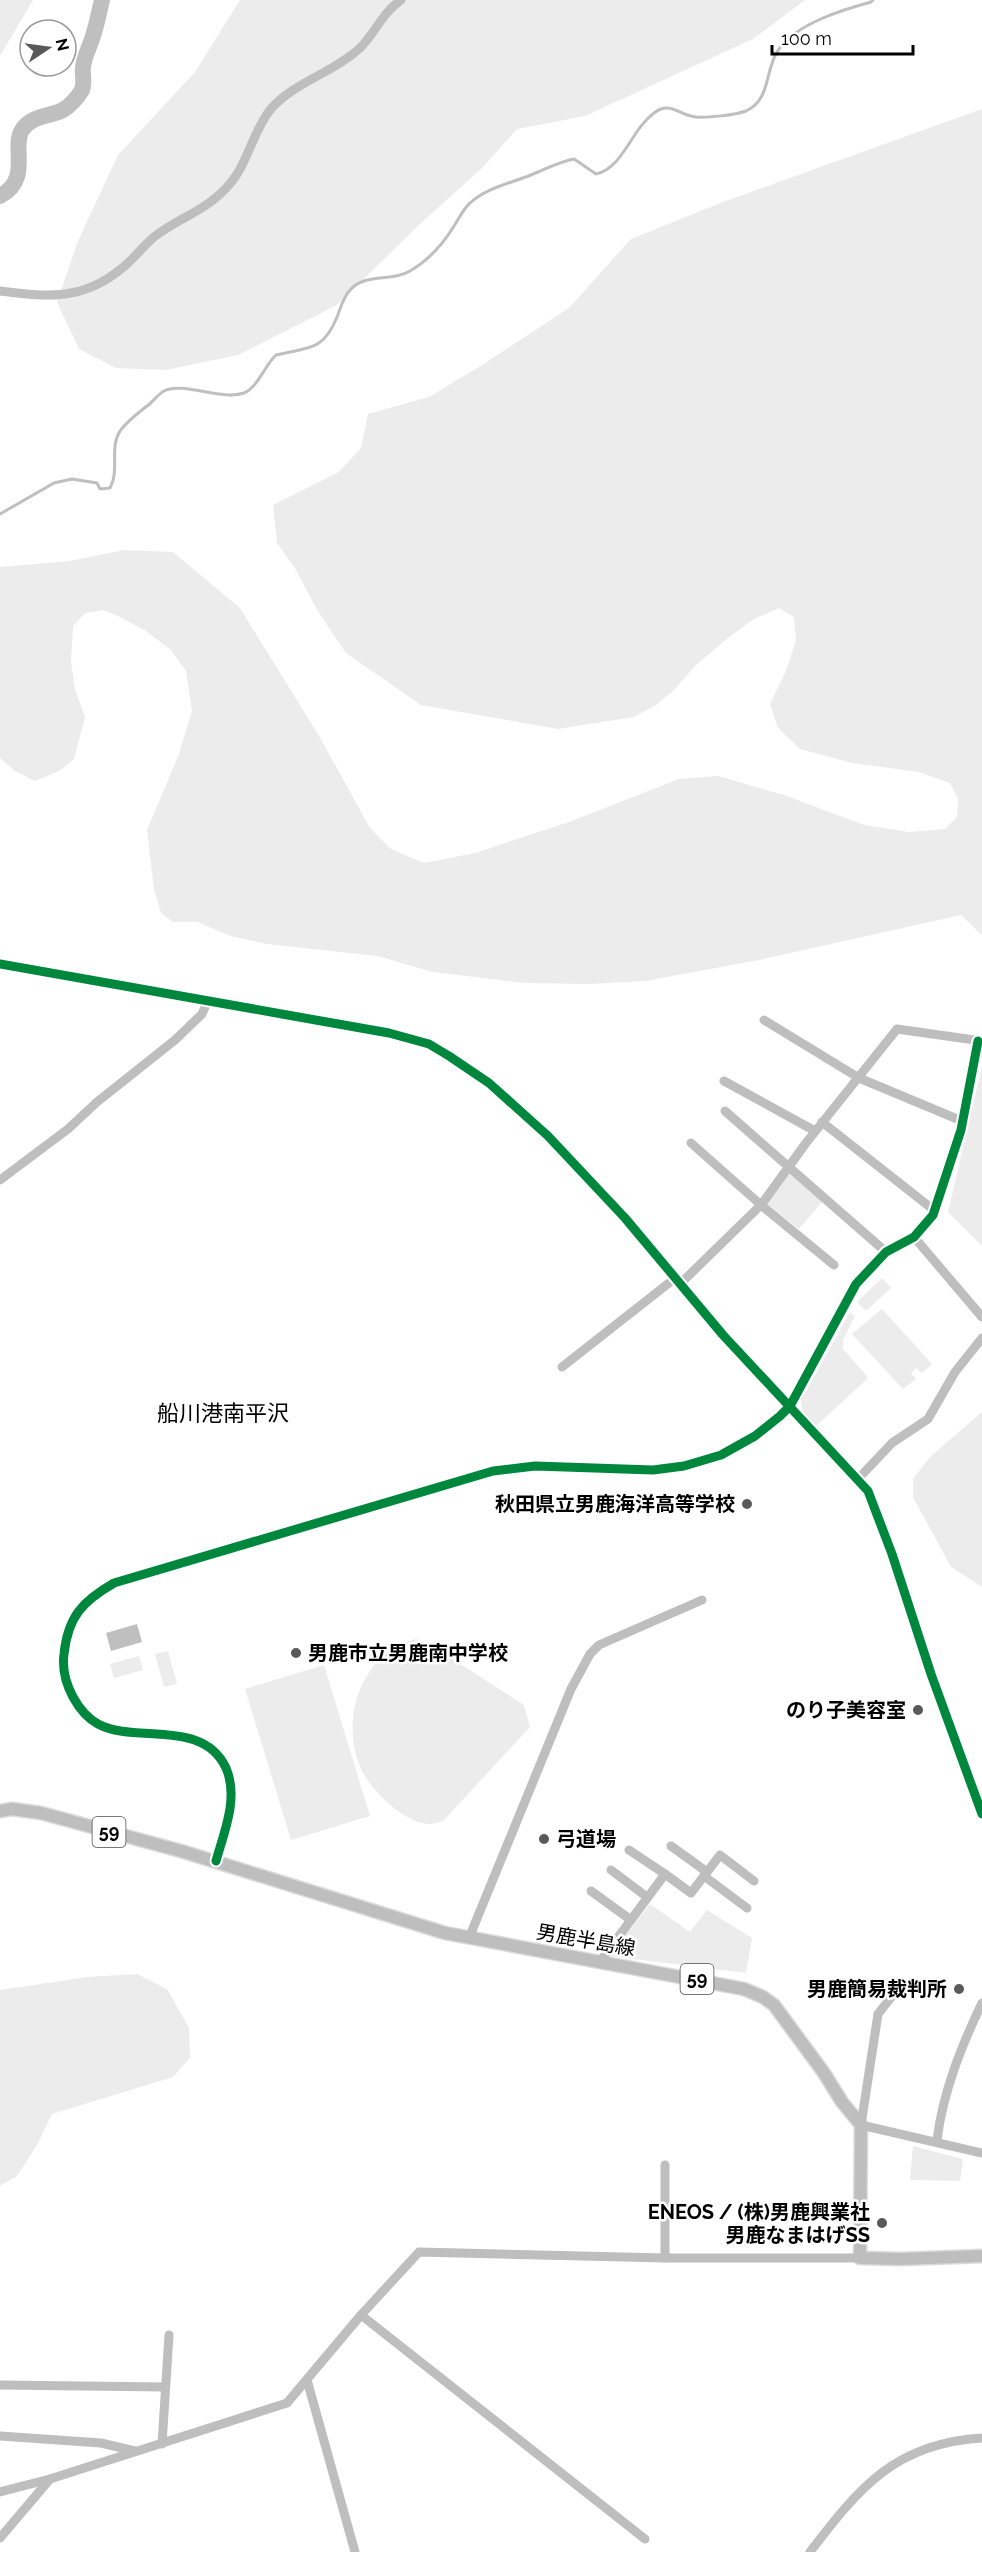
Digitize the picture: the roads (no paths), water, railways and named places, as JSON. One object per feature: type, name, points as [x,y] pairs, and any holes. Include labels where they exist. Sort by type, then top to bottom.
[{"type":"main road","name":"男鹿半島線","points":[[0,1811],[12,1809],[41,1813],[216,1861],[445,1933],[744,1989],[763,1996],[791,2024],[842,2102],[861,2125]]},
{"type":"main road","points":[[861,2125],[860,2258],[982,2256]]},
{"type":"street","points":[[0,291],[46,296],[77,293],[99,284],[121,269],[153,238],[199,212],[228,186],[240,169],[259,126],[270,111],[300,86],[334,67],[360,47],[393,6],[401,0]]},
{"type":"street","points":[[0,964],[389,1033],[429,1044],[489,1083],[571,1158],[625,1218],[723,1335],[868,1491],[982,1814]]},
{"type":"street","points":[[0,1180],[68,1129],[97,1102],[175,1040],[202,1014],[208,1000]]},
{"type":"street","points":[[764,1020],[859,1078],[962,1121]]},
{"type":"street","points":[[216,1861],[233,1792],[226,1767],[207,1746],[192,1738],[119,1730],[99,1724],[79,1707],[71,1693],[63,1661],[65,1639],[73,1619],[90,1597],[114,1583],[493,1471],[535,1466],[653,1470],[684,1466],[721,1455],[755,1436],[790,1406],[856,1284],[886,1252],[914,1237],[934,1211],[962,1121],[980,1041],[897,1029],[815,1131],[761,1205],[677,1281],[562,1367]]},
{"type":"street","points":[[724,1081],[815,1131]]},
{"type":"street","points":[[724,1111],[886,1252]]},
{"type":"street","points":[[822,1122],[934,1211]]},
{"type":"street","points":[[691,1143],[834,1265]]},
{"type":"street","points":[[914,1237],[982,1317]]},
{"type":"street","points":[[857,1480],[892,1443],[928,1419],[955,1372],[982,1338]]},
{"type":"street","points":[[469,1938],[571,1689],[590,1654],[599,1645],[702,1600]]},
{"type":"street","points":[[671,1846],[747,1908]]},
{"type":"street","points":[[629,1850],[691,1893],[720,1855],[754,1881]]},
{"type":"street","points":[[610,1870],[647,1897]]},
{"type":"street","points":[[598,1963],[665,1874]]},
{"type":"street","points":[[591,1891],[630,1920]]},
{"type":"street","points":[[900,1986],[878,2014],[861,2125],[937,2140],[982,2152]]},
{"type":"street","points":[[937,2140],[940,2111],[953,2071],[982,2003]]},
{"type":"street","points":[[665,2165],[665,2258]]},
{"type":"street","points":[[0,2492],[50,2479],[287,2403],[361,2315],[419,2252],[665,2258],[860,2258]]},
{"type":"street","points":[[361,2315],[645,2539]]},
{"type":"street","points":[[162,2444],[169,2335]]},
{"type":"street","points":[[307,2380],[355,2552]]},
{"type":"street","points":[[0,2385],[165,2387]]},
{"type":"street","points":[[0,2436],[100,2443],[137,2451]]},
{"type":"street","points":[[810,2552],[844,2508],[866,2484],[886,2468],[922,2450],[982,2438]]},
{"type":"street","points":[[0,2538],[50,2479]]},
{"type":"waterway","points":[[0,196],[10,189],[15,181],[19,163],[19,137],[22,130],[36,119],[66,108],[82,90],[84,63],[102,0]]},
{"type":"waterway","points":[[0,514],[54,483],[72,479],[97,483],[100,489],[110,488],[114,474],[115,445],[120,431],[162,392],[181,388],[225,395],[244,393],[253,386],[276,355],[306,349],[326,337],[346,295],[357,284],[403,274],[429,257],[450,233],[465,208],[483,193],[574,159],[596,174],[605,170],[620,157],[646,120],[660,109],[670,108],[690,116],[701,117],[746,111],[760,99],[774,57],[787,40],[821,19],[873,0]]},
{"type":"place","name":"秋田県立男鹿海洋高等学校","points":[[747,1504]]},
{"type":"place","name":"男鹿市立男鹿南中学校","points":[[296,1653]]},
{"type":"place","name":"のり子美容室","points":[[918,1710]]},
{"type":"place","name":"弓道場","points":[[544,1839]]},
{"type":"place","name":"男鹿簡易裁判所","points":[[959,1989]]},
{"type":"place","name":"ENEOS / (株)男鹿興業社 男鹿なまはげSS","points":[[882,2223]]},
{"type":"district","name":"船川港南平沢","points":[[223,1413]]}]
